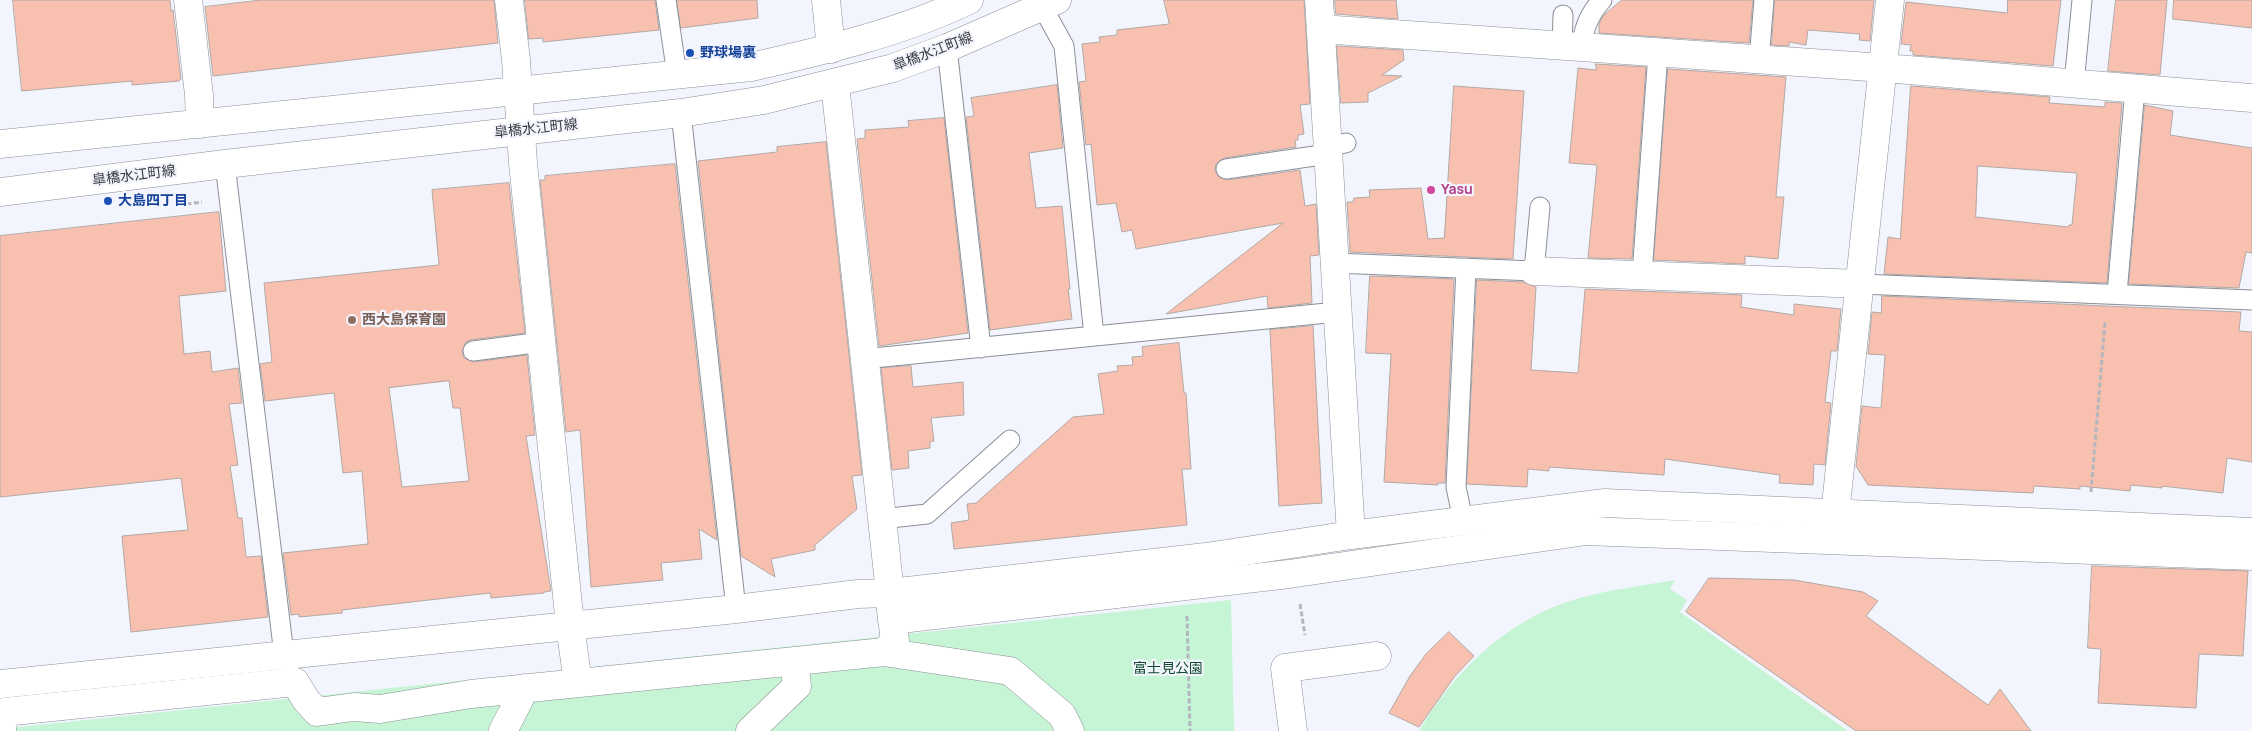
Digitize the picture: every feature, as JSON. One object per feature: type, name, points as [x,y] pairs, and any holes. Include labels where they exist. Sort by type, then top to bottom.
[{"type":"street","points":[[188,0],[199,95],[200,124]]},
{"type":"street","points":[[509,0],[570,625],[578,682]]},
{"type":"street","points":[[826,0],[831,49]]},
{"type":"street","points":[[0,144],[751,67],[831,49],[937,15],[969,0]]},
{"type":"street","points":[[1319,0],[1334,148],[1334,263],[1351,535]]},
{"type":"street","points":[[1835,514],[1860,284],[1858,236],[1866,154],[1884,68],[1890,0]]},
{"type":"street","name":"皐橋水江町線","points":[[0,192],[225,164],[681,113],[764,100],[893,68],[947,48],[1050,4]]},
{"type":"street","points":[[1322,29],[1884,68],[2252,98]]},
{"type":"street","points":[[834,84],[895,641],[884,652]]},
{"type":"street","points":[[1534,271],[1860,284]]},
{"type":"street","points":[[0,684],[736,609],[858,594],[890,593],[1206,557],[1351,535],[1605,503],[2252,532]]},
{"type":"street","points":[[892,620],[1295,573],[1586,531],[2252,556]]},
{"type":"street","points":[[2,731],[4,712],[296,682],[316,721],[354,707],[380,709],[471,694],[524,688],[884,652],[1010,671],[1062,715],[1070,731]]},
{"type":"street","points":[[1292,731],[1285,668],[1377,656]]},
{"type":"street","points":[[750,731],[797,686],[794,661]]},
{"type":"street","points":[[503,731],[524,688]]},
{"type":"lane","points":[[666,0],[677,75]]},
{"type":"lane","points":[[1572,47],[1582,36],[1593,11],[1602,0]]},
{"type":"lane","points":[[1759,60],[1764,0]]},
{"type":"lane","points":[[2074,84],[2082,0]]},
{"type":"lane","points":[[1050,4],[1064,46],[1094,336]]},
{"type":"lane","points":[[1563,15],[1572,47]]},
{"type":"lane","points":[[947,48],[981,348]]},
{"type":"lane","points":[[1642,276],[1658,52]]},
{"type":"lane","points":[[2113,294],[2135,89]]},
{"type":"lane","points":[[681,113],[736,609]]},
{"type":"lane","points":[[1226,168],[1334,148]]},
{"type":"lane","points":[[225,164],[284,654],[296,682]]},
{"type":"lane","points":[[1334,263],[1534,271],[1540,207]]},
{"type":"lane","points":[[1463,520],[1456,487],[1466,268]]},
{"type":"lane","points":[[1860,284],[2252,300]]},
{"type":"lane","points":[[863,359],[1337,312]]},
{"type":"lane","points":[[473,351],[542,342]]},
{"type":"lane","points":[[881,519],[928,514],[1010,440]]},
{"type":"path","points":[[2090,498],[2113,294]]},
{"type":"path","points":[[1295,573],[1310,665]]},
{"type":"path","points":[[1186,586],[1190,731]]},
{"type":"green space","points":[[1675,580],[1670,589],[1687,600],[1680,612],[1848,731],[1419,731],[1448,689],[1465,670],[1483,652],[1524,622],[1546,610],[1583,597]]},
{"type":"green space","name":"富士見公園","points":[[1231,600],[1234,731],[0,731],[0,729]]},
{"type":"building","points":[[13,0],[170,0],[171,11],[173,10],[181,79],[179,81],[132,85],[132,81],[22,91]]},
{"type":"building","points":[[261,0],[494,0],[498,43],[213,76],[205,7]]},
{"type":"building","points":[[525,0],[655,0],[659,30],[543,42],[543,38],[529,39]]},
{"type":"building","points":[[677,0],[757,0],[758,18],[681,28]]},
{"type":"building","points":[[1164,0],[1304,0],[1310,104],[1300,105],[1304,134],[1298,135],[1298,140],[1295,140],[1296,147],[1224,158],[1216,164],[1215,170],[1218,176],[1227,180],[1300,170],[1305,206],[1316,204],[1319,255],[1310,256],[1312,303],[1268,308],[1267,296],[1166,314],[1283,223],[1136,249],[1132,230],[1122,232],[1116,203],[1097,205],[1091,144],[1086,145],[1079,82],[1086,81],[1082,44],[1100,42],[1099,37],[1117,35],[1117,30],[1169,24]]},
{"type":"building","points":[[1335,0],[1396,0],[1398,19],[1336,14]]},
{"type":"building","points":[[1622,0],[1753,0],[1749,43],[1599,33],[1599,24],[1603,16]]},
{"type":"building","points":[[1775,0],[1874,0],[1870,41],[1859,40],[1860,34],[1808,30],[1806,45],[1789,42],[1789,46],[1772,45]]},
{"type":"building","points":[[2008,0],[2061,0],[2053,66],[1913,55],[1913,51],[1910,51],[1911,45],[1901,44],[1906,2],[2007,13]]},
{"type":"building","points":[[2116,0],[2167,0],[2160,75],[2108,71]]},
{"type":"building","points":[[2174,0],[2252,0],[2252,28],[2173,19]]},
{"type":"building","points":[[1337,46],[1403,50],[1404,60],[1382,75],[1402,76],[1368,93],[1368,102],[1341,103]]},
{"type":"building","points":[[1596,64],[1646,67],[1632,259],[1588,258],[1597,165],[1569,163],[1578,68],[1596,70]]},
{"type":"building","points":[[1668,69],[1786,77],[1776,197],[1784,197],[1778,259],[1745,256],[1745,264],[1654,260]]},
{"type":"building","points":[[1057,85],[1063,148],[1029,153],[1036,208],[1062,206],[1072,319],[990,330],[966,117],[974,116],[971,98]]},
{"type":"building","points":[[1454,86],[1524,91],[1513,259],[1350,252],[1347,202],[1353,202],[1354,198],[1370,197],[1369,190],[1421,188],[1428,239],[1444,238]]},
{"type":"building","points":[[1911,86],[2050,97],[2049,103],[2105,107],[2105,102],[2122,103],[2107,283],[1884,274],[1888,237],[1900,239]],"holes":[[[1978,166],[2077,173],[2072,225],[2068,227],[1976,217]]]},
{"type":"building","points":[[2145,105],[2173,111],[2170,135],[2252,148],[2252,253],[2246,252],[2239,288],[2129,284]]},
{"type":"building","points":[[944,118],[968,333],[879,346],[857,139],[865,138],[865,130],[909,127],[908,121]]},
{"type":"building","points":[[826,142],[862,475],[852,476],[857,509],[815,545],[815,550],[771,559],[775,577],[741,556],[698,161],[777,152],[777,147]]},
{"type":"building","points":[[675,164],[717,540],[699,529],[702,559],[661,563],[663,580],[591,587],[580,430],[566,432],[540,180],[545,180],[545,176]]},
{"type":"building","points":[[509,183],[525,333],[471,340],[466,342],[462,352],[464,358],[474,362],[527,355],[535,435],[526,436],[551,591],[491,598],[490,593],[342,610],[342,613],[299,617],[299,614],[291,615],[283,553],[368,544],[362,471],[343,473],[334,393],[265,401],[260,364],[272,362],[264,283],[439,265],[432,190]],"holes":[[[449,381],[453,408],[460,408],[469,481],[402,487],[389,388]]]},
{"type":"building","points":[[219,212],[226,291],[179,296],[184,354],[210,351],[212,372],[238,368],[242,403],[229,404],[238,465],[230,466],[238,518],[242,518],[246,557],[261,556],[268,617],[131,632],[122,536],[188,530],[181,478],[0,497],[0,236]]},
{"type":"building","points":[[1370,276],[1454,279],[1445,483],[1438,483],[1438,485],[1384,482],[1391,354],[1366,353]]},
{"type":"building","points":[[1477,280],[1523,282],[1536,287],[1531,370],[1578,373],[1585,289],[1742,295],[1741,307],[1794,315],[1794,304],[1841,309],[1837,351],[1831,351],[1825,402],[1831,403],[1825,465],[1814,464],[1813,485],[1779,483],[1780,475],[1665,459],[1664,475],[1549,467],[1549,471],[1528,469],[1527,487],[1467,484]]},
{"type":"building","points":[[1882,296],[2241,312],[2239,331],[2252,332],[2252,462],[2227,458],[2223,493],[2162,486],[2162,488],[2131,485],[2130,491],[2080,486],[2080,489],[2034,486],[2033,493],[1868,485],[1856,466],[1862,406],[1881,408],[1885,355],[1868,354],[1872,312],[1881,313]]},
{"type":"building","points":[[1313,326],[1322,503],[1279,506],[1270,330]]},
{"type":"building","points":[[1179,343],[1184,393],[1186,393],[1191,469],[1182,469],[1187,525],[954,549],[951,523],[969,520],[967,504],[976,503],[1073,417],[1104,414],[1098,374],[1118,371],[1117,366],[1133,365],[1132,357],[1143,356],[1142,347]]},
{"type":"building","points":[[911,366],[913,387],[963,382],[964,415],[931,418],[934,441],[930,442],[930,448],[908,451],[909,468],[892,470],[881,368]]},
{"type":"building","points":[[2092,566],[2248,571],[2243,656],[2199,654],[2196,708],[2098,703],[2101,649],[2088,648]]},
{"type":"building","points":[[1709,578],[1794,580],[1863,592],[1878,601],[1866,616],[1988,705],[2000,689],[2031,731],[1856,731],[1686,612]]},
{"type":"building","points":[[1449,632],[1474,656],[1455,676],[1419,727],[1389,713],[1410,676],[1426,654]]},
{"type":"place","name":"野球場裏","points":[[690,53]]},
{"type":"place","name":"Yasu","points":[[1431,190]]},
{"type":"place","name":"大島四丁目","points":[[108,201]]},
{"type":"place","name":"西大島保育園","points":[[352,320]]}]
